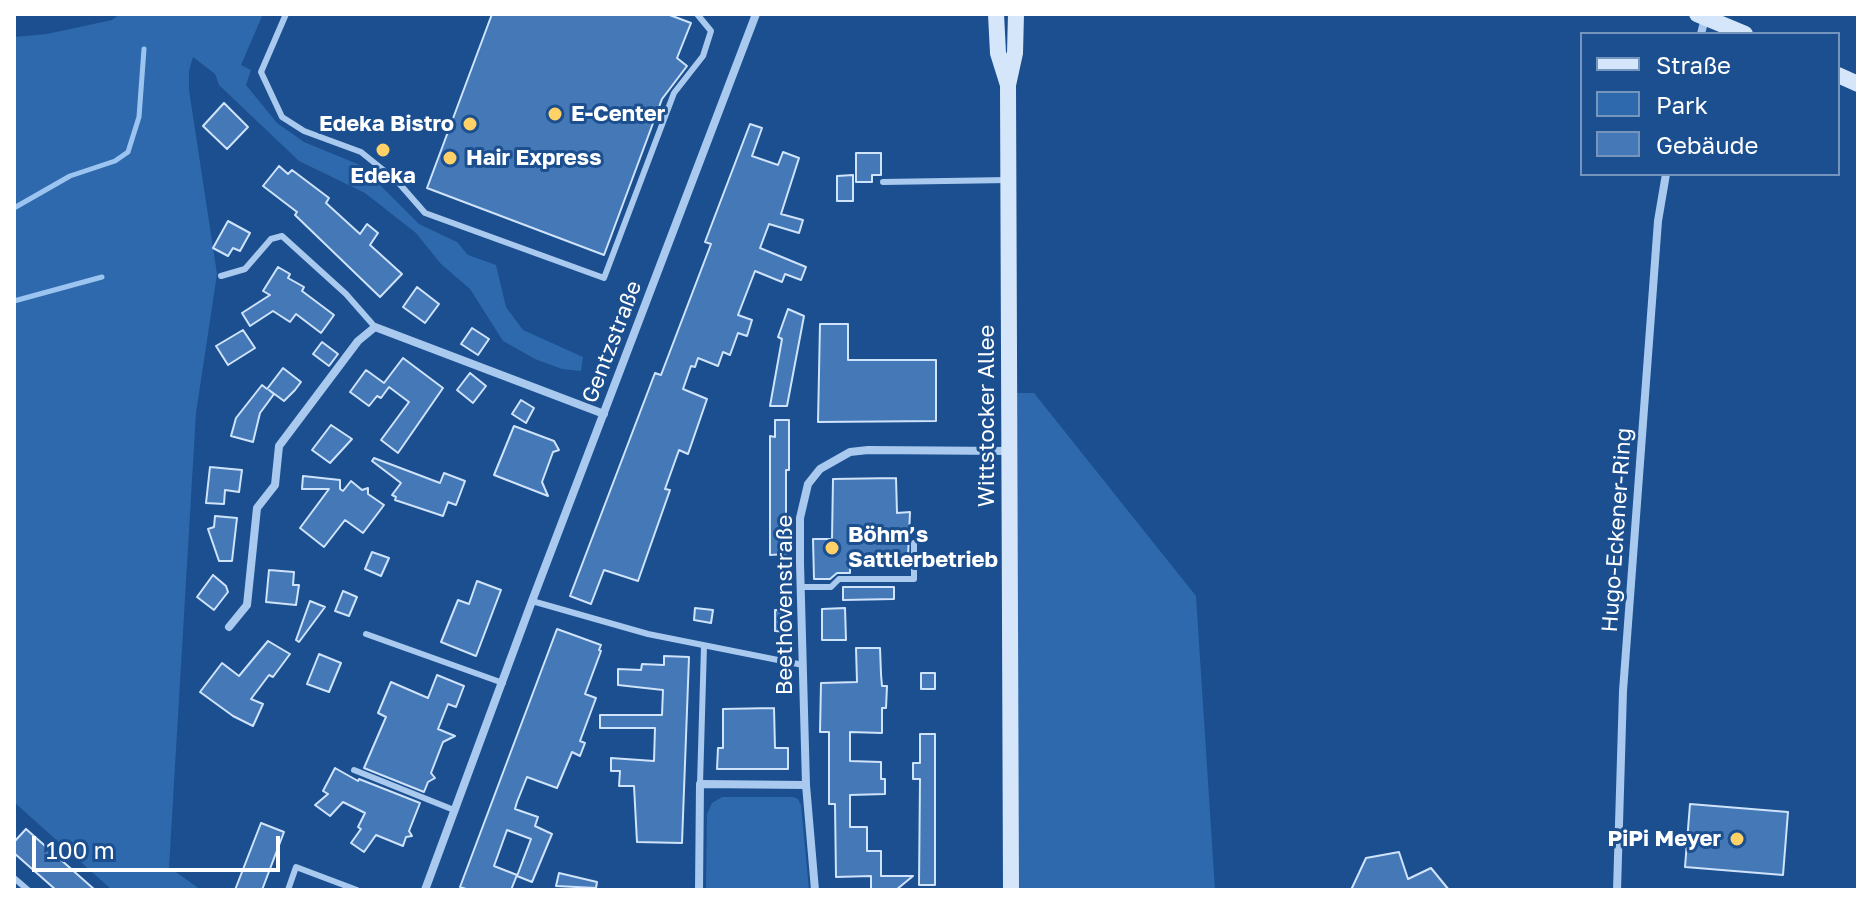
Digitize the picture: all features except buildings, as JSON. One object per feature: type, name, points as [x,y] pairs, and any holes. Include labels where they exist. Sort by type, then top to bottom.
[{"type":"main road","points":[[996,14],[998,53],[1008,85]]},
{"type":"main road","points":[[1008,85],[1015,53],[1016,14]]},
{"type":"main road","points":[[1702,16],[1740,32]]},
{"type":"main road","name":"Wittstocker Allee","points":[[1008,85],[1011,890]]},
{"type":"street","name":"Gentzstraße","points":[[425,890],[756,14]]},
{"type":"street","name":"Hugo-Eckener-Ring","points":[[1617,890],[1623,691],[1658,221],[1666,176]]},
{"type":"street","points":[[229,627],[247,605],[257,508],[275,485],[279,446],[358,341],[375,327],[604,414]]},
{"type":"street","name":"Beethovenstraße","points":[[815,890],[806,785],[801,587],[802,505],[808,484],[820,469],[850,452],[1009,451]]},
{"type":"street","points":[[699,890],[700,784],[806,785]]},
{"type":"lane","points":[[286,14],[261,72],[282,117],[304,131],[361,152],[397,181],[425,213],[604,278],[674,93],[703,56],[711,31],[697,14]]},
{"type":"lane","points":[[883,182],[1008,180]]},
{"type":"lane","points":[[221,276],[245,269],[271,239],[282,236],[346,294],[375,327]]},
{"type":"lane","points":[[801,587],[831,587],[839,579],[914,579],[914,543]]},
{"type":"lane","points":[[532,601],[648,634],[803,665]]},
{"type":"lane","points":[[366,634],[503,683]]},
{"type":"lane","points":[[700,784],[704,646]]},
{"type":"lane","points":[[354,770],[454,810]]},
{"type":"lane","points":[[288,890],[296,867],[357,890]]},
{"type":"lane","points":[[14,878],[28,890]]},
{"type":"green space","points":[[120,14],[263,14],[241,65],[251,70],[246,85],[277,123],[304,142],[360,165],[419,224],[457,242],[468,255],[496,265],[506,307],[523,330],[583,357],[581,371],[562,369],[535,359],[503,341],[470,289],[441,264],[416,233],[365,193],[299,161],[219,85],[215,74],[193,57],[189,90],[217,274],[196,413],[169,867],[201,890],[112,890],[14,802],[14,37],[47,34],[112,20]]},
{"type":"green space","points":[[1017,393],[1034,393],[1196,596],[1215,890],[1018,890]]},
{"type":"green space","points":[[722,797],[798,799],[809,890],[706,890],[707,814],[712,803]]},
{"type":"waterway","points":[[14,208],[70,176],[115,161],[128,152],[139,117],[144,49]]},
{"type":"waterway","points":[[14,301],[102,277]]},
{"type":"place","name":"E-Center","points":[[555,114]]},
{"type":"place","name":"Edeka Bistro","points":[[470,124]]},
{"type":"place","name":"Edeka","points":[[383,150]]},
{"type":"place","name":"Hair Express","points":[[450,158]]},
{"type":"place","name":"Böhm’s Sattlerbetrieb","points":[[832,548]]},
{"type":"place","name":"PiPi Meyer","points":[[1737,839]]}]
